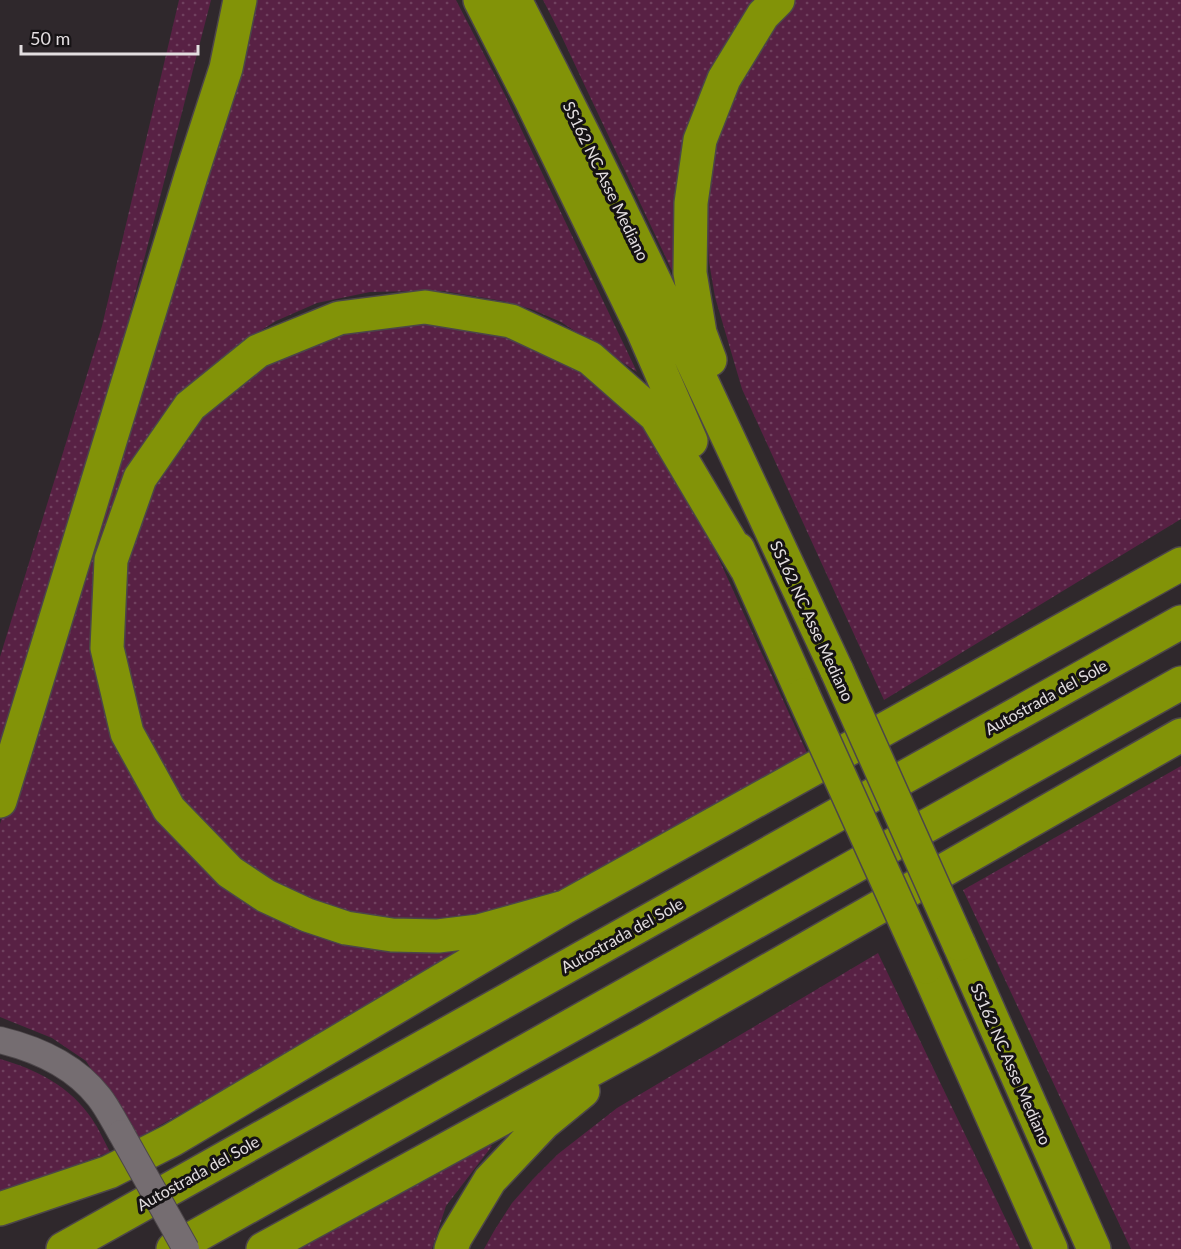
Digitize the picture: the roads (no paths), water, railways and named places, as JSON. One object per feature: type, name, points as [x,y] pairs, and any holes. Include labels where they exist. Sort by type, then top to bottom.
[{"type":"highway","points":[[0,801],[226,68],[240,0]]},
{"type":"highway","name":"SS162 NC Asse Mediano","points":[[480,0],[643,331],[746,568],[1051,1249]]},
{"type":"highway","name":"SS162 NC Asse Mediano","points":[[515,0],[559,84],[674,321],[780,553],[837,671],[1094,1249]]},
{"type":"highway","points":[[778,0],[762,15],[724,79],[700,140],[691,203],[690,273],[700,333],[780,553]]},
{"type":"highway","points":[[565,907],[479,931],[438,936],[392,935],[345,928],[307,915],[266,896],[230,872],[169,809],[127,733],[107,648],[111,560],[140,478],[190,406],[258,351],[339,318],[425,307],[511,321],[590,358],[657,416],[746,568]]},
{"type":"highway","points":[[1128,592],[1181,552]]},
{"type":"highway","points":[[0,1209],[109,1172],[172,1140],[565,907],[1181,564]]},
{"type":"highway","name":"Autostrada del Sole","points":[[63,1249],[1181,622]]},
{"type":"highway","points":[[172,1249],[1181,683]]},
{"type":"highway","points":[[263,1249],[646,1040],[1181,735]]},
{"type":"highway","points":[[1143,756],[1181,743]]},
{"type":"highway","points":[[451,1249],[455,1238],[490,1180],[544,1123],[646,1040]]},
{"type":"highway","points":[[1053,1159],[1116,1249]]},
{"type":"street","points":[[0,1040],[22,1046],[54,1060],[79,1076],[99,1097],[186,1249]]}]
